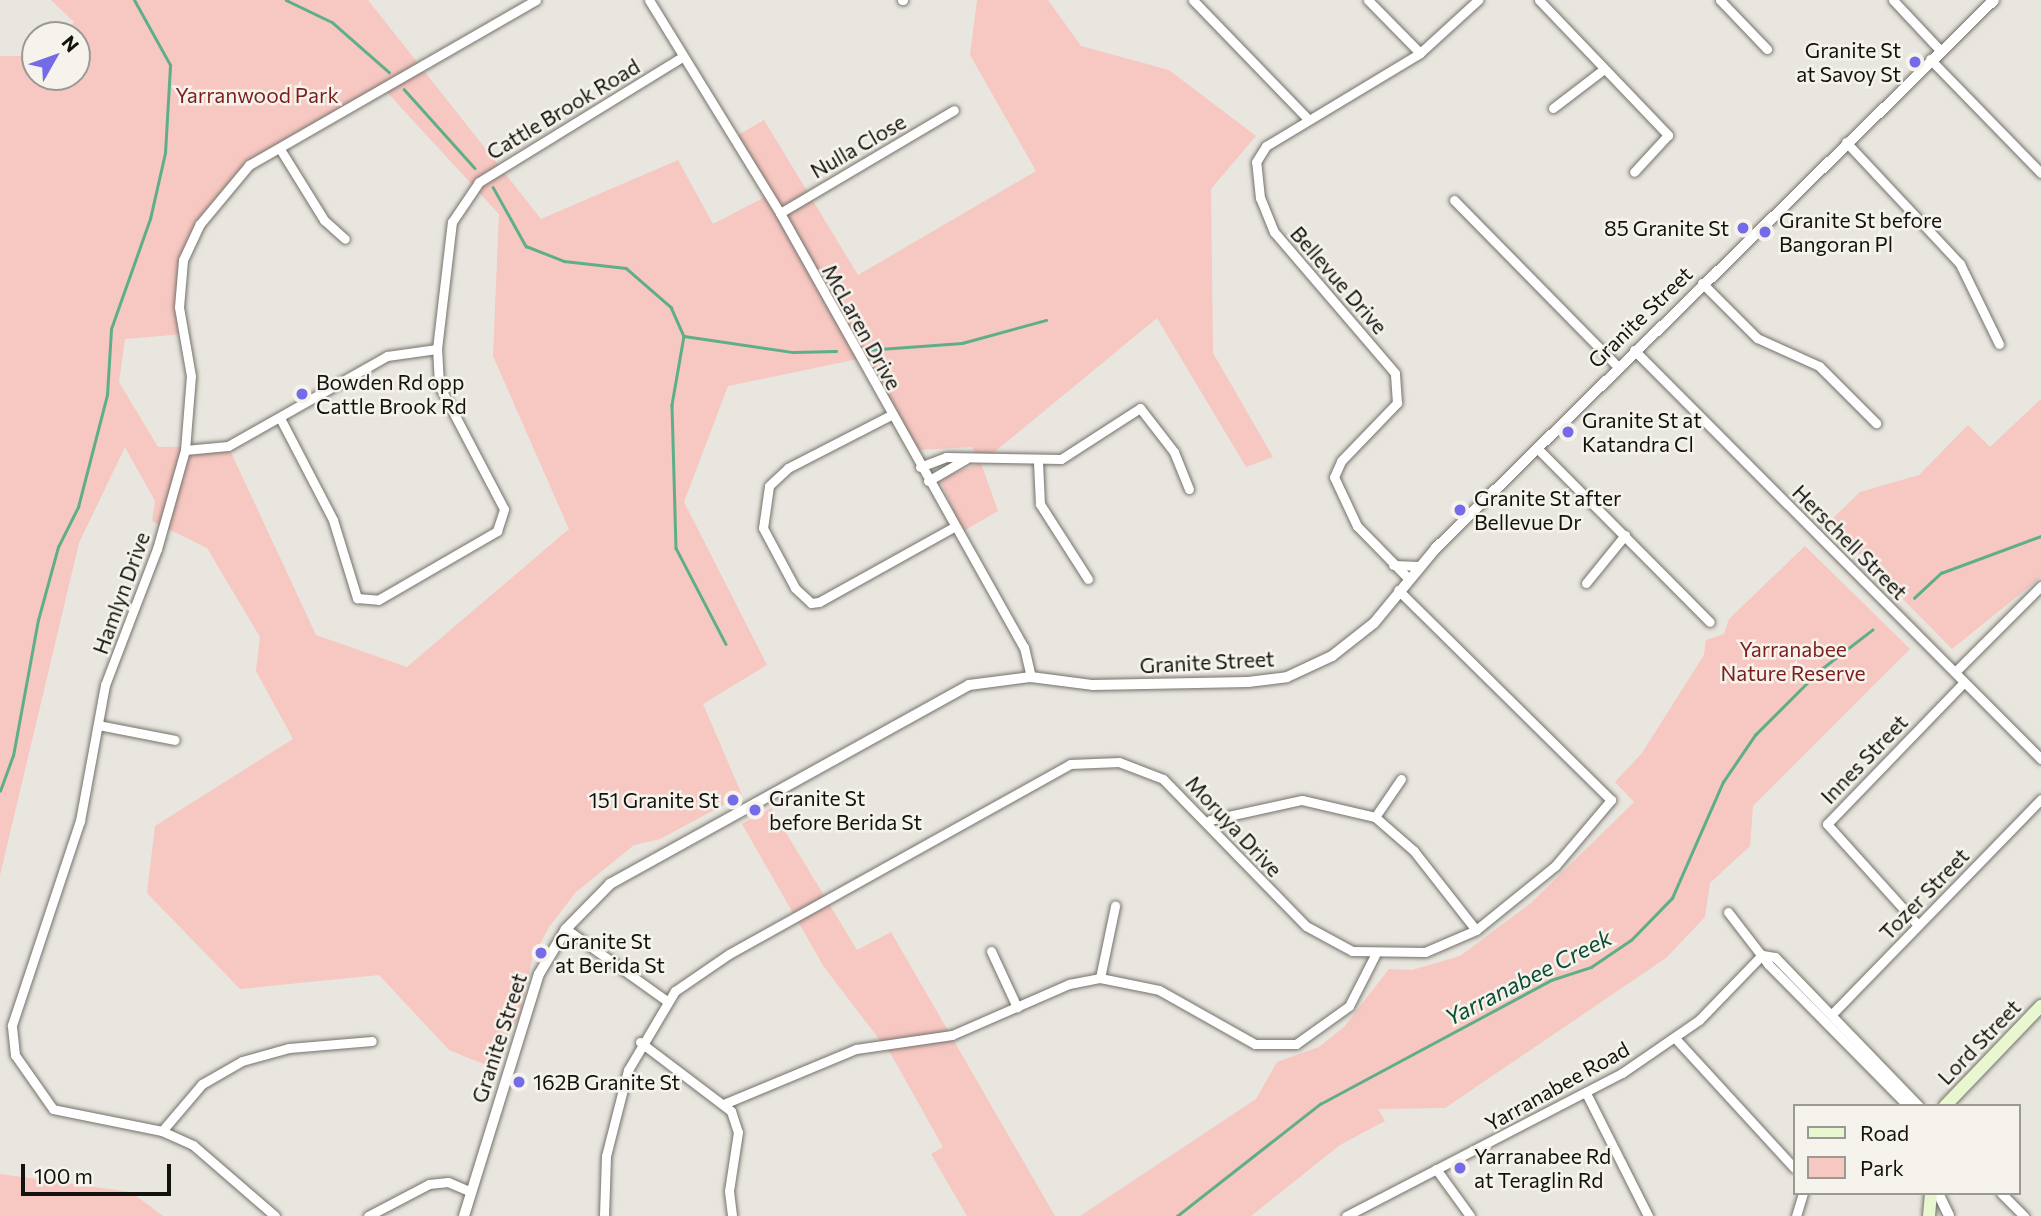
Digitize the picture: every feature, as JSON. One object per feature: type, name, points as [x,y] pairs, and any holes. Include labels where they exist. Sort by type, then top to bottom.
[{"type":"main road","name":"Lord Street","points":[[1947,1104],[2041,1006]]},
{"type":"main road","points":[[1929,1216],[1931,1195]]},
{"type":"street","name":"Hamlyn Drive","points":[[275,1216],[221,1164],[162,1131],[52,1109],[15,1055],[12,1025],[80,821],[105,685],[157,549],[185,450],[191,376],[179,307],[183,260],[220,193],[249,165],[536,0]]},
{"type":"street","name":"McLaren Drive","points":[[649,0],[779,213],[1024,647],[1031,677]]},
{"type":"street","points":[[1193,0],[1308,118]]},
{"type":"street","points":[[1368,0],[1420,53]]},
{"type":"street","name":"Bellevue Drive","points":[[1408,578],[1357,526],[1334,477],[1341,461],[1397,403],[1398,381],[1274,232],[1260,198],[1256,162],[1266,146],[1308,118],[1420,53],[1478,0]]},
{"type":"street","points":[[1539,0],[1668,135],[1634,172]]},
{"type":"street","points":[[1720,0],[1767,49]]},
{"type":"street","points":[[1893,0],[1940,50]]},
{"type":"street","name":"Granite Street","points":[[464,1216],[532,991],[566,929],[628,872],[919,709],[969,685],[1031,677],[1147,686],[1287,677],[1354,640],[1419,566],[1617,366],[1994,0]]},
{"type":"street","name":"Cattle Brook Road","points":[[280,418],[333,520],[350,589],[357,598],[378,600],[504,522],[503,509],[450,415],[436,349],[446,249],[453,222],[479,181],[682,57]]},
{"type":"street","points":[[1930,60],[2039,166]]},
{"type":"street","points":[[1553,108],[1604,69]]},
{"type":"street","name":"Nulla Close","points":[[779,213],[954,110]]},
{"type":"street","points":[[1846,142],[1960,264],[1999,344]]},
{"type":"street","points":[[279,149],[324,220],[345,239]]},
{"type":"street","points":[[1454,200],[1617,366]]},
{"type":"street","points":[[1702,283],[1757,338],[1819,366],[1877,423]]},
{"type":"street","points":[[185,450],[228,446],[387,356],[436,349]]},
{"type":"street","name":"Herschell Street","points":[[1634,350],[2041,759]]},
{"type":"street","points":[[920,467],[946,457],[968,459],[999,455],[1038,462],[1071,454],[1105,425],[1140,408],[1174,452],[1189,489]]},
{"type":"street","points":[[891,415],[788,468],[769,486],[763,528],[795,589],[811,603],[819,602],[954,527]]},
{"type":"street","points":[[1537,448],[1710,622]]},
{"type":"street","points":[[928,481],[968,459]]},
{"type":"street","points":[[1038,462],[1040,504],[1088,579]]},
{"type":"street","points":[[1586,583],[1625,535]]},
{"type":"street","points":[[1394,565],[1419,566]]},
{"type":"street","points":[[1955,672],[2041,586]]},
{"type":"street","name":"Moruya Drive","points":[[604,1216],[606,1157],[640,1042],[667,1001],[729,954],[1070,764],[1139,767],[1185,795],[1306,926],[1375,956],[1425,952],[1476,930],[1555,866],[1611,800],[1398,590]]},
{"type":"street","name":"Innes Street","points":[[1919,925],[1827,824],[1964,682]]},
{"type":"street","points":[[98,725],[175,740]]},
{"type":"street","points":[[1376,817],[1401,779]]},
{"type":"street","name":"Tozer Street","points":[[1833,1013],[2041,799]]},
{"type":"street","points":[[1210,820],[1310,800],[1376,817],[1415,851],[1476,930]]},
{"type":"street","points":[[1100,978],[1115,906]]},
{"type":"street","points":[[1728,912],[1762,955],[1907,1104]]},
{"type":"street","points":[[566,929],[667,1001]]},
{"type":"street","points":[[991,951],[1017,1007]]},
{"type":"street","points":[[1762,955],[1775,957],[1833,1013],[1917,1104]]},
{"type":"street","name":"Yarranabee Road","points":[[1346,1216],[1586,1093],[1675,1038],[1762,955]]},
{"type":"street","points":[[726,1103],[856,1049],[952,1035],[1017,1007],[1100,978],[1159,990],[1255,1044],[1278,1047],[1337,1019],[1359,993],[1375,956]]},
{"type":"street","points":[[1675,1038],[1792,1166]]},
{"type":"street","points":[[162,1131],[202,1084],[242,1061],[289,1048],[372,1041]]},
{"type":"street","points":[[640,1042],[726,1103],[737,1132],[729,1191],[732,1216]]},
{"type":"street","points":[[1586,1093],[1648,1216]]},
{"type":"street","points":[[1436,1169],[1470,1216]]},
{"type":"street","points":[[368,1216],[429,1184],[448,1182],[471,1192]]},
{"type":"street","points":[[1797,1216],[1802,1195]]},
{"type":"street","points":[[1939,1195],[1949,1216]]},
{"type":"street","points":[[2003,1195],[2024,1216]]},
{"type":"green space","name":"Yarranwood Park","points":[[51,0],[368,0],[541,219],[678,160],[713,224],[767,196],[731,139],[764,120],[858,275],[1036,171],[970,55],[977,0],[1048,0],[1081,46],[1169,70],[1256,136],[1211,189],[1213,353],[1273,457],[1246,467],[1157,318],[981,463],[998,511],[962,532],[940,479],[980,463],[972,447],[918,450],[858,359],[728,386],[684,502],[767,665],[703,704],[742,795],[660,839],[634,845],[576,892],[549,927],[532,960],[519,1018],[486,1065],[449,1050],[379,975],[240,989],[147,893],[155,826],[293,739],[256,671],[260,637],[207,548],[152,521],[155,501],[125,447],[79,543],[0,875],[0,56],[21,56],[21,91],[91,91],[91,21],[73,21]],"holes":[[[384,89],[499,214],[493,356],[569,529],[407,667],[316,635],[228,446],[158,447],[119,382],[125,339],[184,334],[183,260],[220,193],[249,165]]]},
{"type":"green space","points":[[2041,399],[2041,577],[1952,649],[1828,523],[1860,492],[1919,475],[1968,425],[1990,447]]},
{"type":"green space","name":"Yarranabee Nature Reserve","points":[[1805,546],[1910,649],[1753,806],[1750,846],[1710,883],[1705,917],[1666,958],[1445,1108],[1378,1109],[1385,1121],[1340,1145],[1251,1216],[1080,1216],[1256,1099],[1277,1062],[1319,1047],[1344,1027],[1389,969],[1412,970],[1460,956],[1531,903],[1634,802],[1615,782],[1642,753],[1704,655],[1706,640],[1724,634],[1729,619]]},
{"type":"green space","points":[[771,808],[857,950],[891,932],[1055,1216],[967,1216],[931,1154],[943,1147],[892,1056],[824,967],[742,824]]},
{"type":"green space","points":[[0,1174],[131,1192],[163,1216],[0,1216]]},
{"type":"waterway","points":[[0,791],[13,756],[38,620],[58,547],[78,507],[107,395],[111,329],[150,219],[165,153],[170,65],[134,0]]},
{"type":"waterway","points":[[286,0],[332,22],[389,72]]},
{"type":"waterway","points":[[404,89],[475,168]]},
{"type":"waterway","points":[[493,187],[526,246],[564,261],[626,268],[671,307],[684,336],[793,352],[836,351]]},
{"type":"waterway","points":[[866,350],[962,343],[1046,320]]},
{"type":"waterway","points":[[684,336],[672,405],[676,548],[726,644]]},
{"type":"waterway","points":[[1914,598],[1941,573],[2041,536]]},
{"type":"waterway","name":"Yarranabee Creek","points":[[1177,1216],[1320,1104],[1551,980],[1591,967],[1631,940],[1672,898],[1723,782],[1755,735],[1820,670],[1872,630]]},
{"type":"place","name":"Granite St at Savoy St","points":[[1915,62]]},
{"type":"place","name":"85 Granite St","points":[[1743,228]]},
{"type":"place","name":"Granite St before Bangoran Pl","points":[[1765,232]]},
{"type":"place","name":"Bowden Rd opp Cattle Brook Rd","points":[[302,394]]},
{"type":"place","name":"Granite St at Katandra Cl","points":[[1568,432]]},
{"type":"place","name":"Granite St after Bellevue Dr","points":[[1460,510]]},
{"type":"place","name":"151 Granite St","points":[[733,800]]},
{"type":"place","name":"Granite St before Berida St","points":[[755,810]]},
{"type":"place","name":"Granite St at Berida St","points":[[541,953]]},
{"type":"place","name":"162B Granite St","points":[[519,1082]]},
{"type":"place","name":"Yarranabee Rd at Teraglin Rd","points":[[1460,1168]]}]
